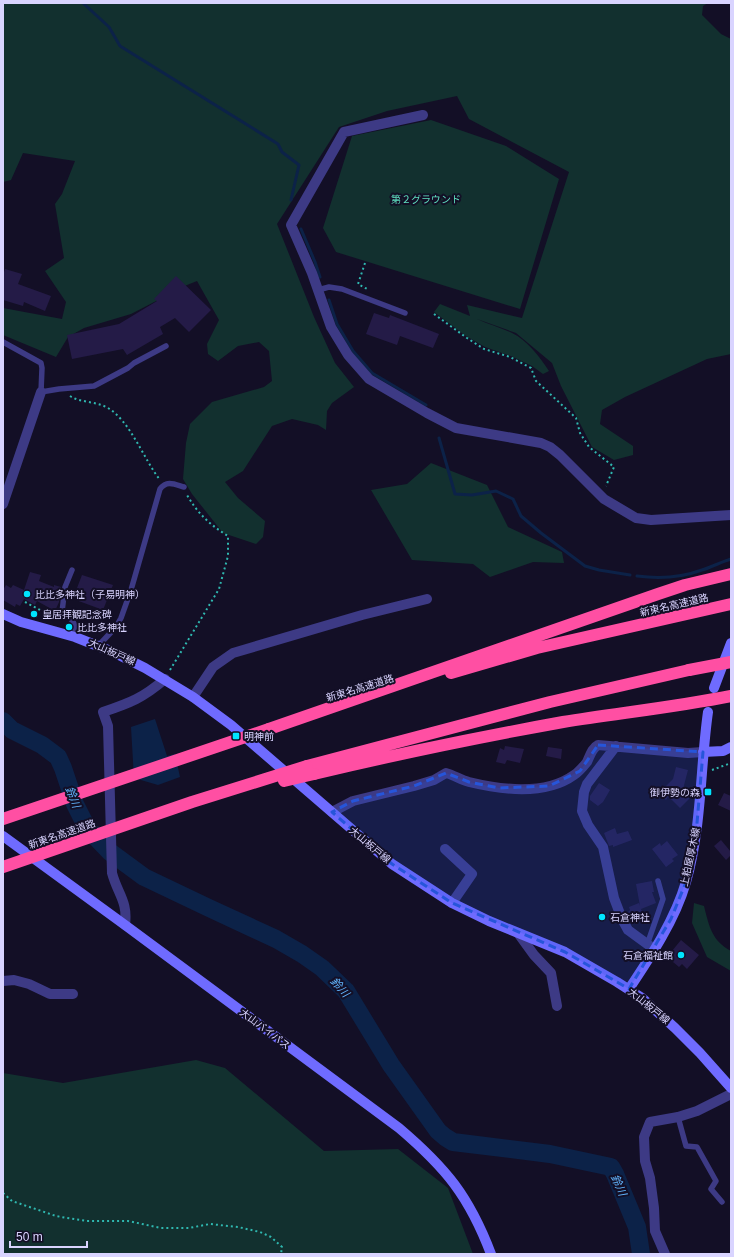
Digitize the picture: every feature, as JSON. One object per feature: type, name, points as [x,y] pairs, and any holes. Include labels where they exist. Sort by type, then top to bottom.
[{"type":"highway","points":[[269,729],[658,594],[685,585],[731,574]]},
{"type":"highway","name":"新東名高速道路","points":[[3,819],[269,729],[413,684],[537,648],[731,604]]},
{"type":"highway","points":[[310,770],[542,704],[689,670],[731,662]]},
{"type":"highway","points":[[310,770],[564,722],[698,703],[731,696]]},
{"type":"highway","name":"新東名高速道路","points":[[3,867],[192,802],[310,770]]},
{"type":"main road","name":"大山板戸線","points":[[3,614],[21,622],[99,645],[125,657],[165,679],[231,725],[392,864],[452,902],[489,921],[565,952],[629,989],[654,1008],[676,1028],[731,1088]]},
{"type":"main road","points":[[714,688],[731,644]]},
{"type":"main road","name":"上粕屋厚木線","points":[[629,989],[651,947],[671,919],[686,882],[696,835],[708,712]]},
{"type":"main road","points":[[703,752],[723,751],[731,746]]},
{"type":"main road","name":"大山バイパス","points":[[3,836],[399,1128],[438,1164],[462,1194],[480,1225],[491,1254]]},
{"type":"street","points":[[423,116],[344,132],[291,225],[312,273],[331,327],[348,355],[369,379],[456,428],[540,442],[550,447],[601,496],[636,518],[644,520],[731,515]]},
{"type":"street","points":[[3,504],[41,392]]},
{"type":"street","points":[[192,697],[213,667],[233,653],[362,615],[427,599]]},
{"type":"street","points":[[125,925],[125,904],[114,882],[112,873],[108,726],[103,712],[142,697],[165,679]]},
{"type":"street","points":[[332,812],[353,801],[434,780],[446,773],[469,782],[499,788],[522,789],[549,786],[566,780],[580,771],[595,746],[600,744],[688,753],[703,752]]},
{"type":"street","points":[[616,746],[587,784],[584,792],[582,812],[588,825],[603,847],[614,898],[622,919],[628,930],[651,947]]},
{"type":"street","points":[[445,849],[472,874],[452,902]]},
{"type":"street","points":[[518,933],[534,955],[550,972],[557,1006]]},
{"type":"street","points":[[3,981],[14,980],[29,984],[50,994],[73,994]]},
{"type":"street","points":[[665,1254],[655,1231],[650,1178],[645,1161],[643,1142],[646,1131],[650,1122],[678,1117],[697,1111],[731,1094]]},
{"type":"lane","points":[[318,290],[329,286],[342,289],[405,313]]},
{"type":"lane","points":[[3,342],[41,363],[41,392],[56,389],[94,386],[166,346]]},
{"type":"lane","points":[[99,645],[116,627],[121,618],[131,590],[160,489],[164,484],[168,483],[184,486]]},
{"type":"lane","points":[[72,570],[64,587],[62,612],[76,625],[75,637]]},
{"type":"lane","points":[[651,947],[664,899],[658,881]]},
{"type":"lane","points":[[678,1117],[686,1146],[697,1148],[716,1181],[711,1189],[722,1202]]},
{"type":"path","points":[[365,263],[358,284],[370,290]]},
{"type":"path","points":[[434,314],[466,338],[484,349],[510,357],[531,368],[536,381],[576,418],[580,433],[589,447],[614,467],[601,496]]},
{"type":"path","points":[[56,389],[72,398],[108,408],[122,420],[133,435],[153,470],[164,484]]},
{"type":"path","points":[[165,679],[219,589],[228,556],[228,536],[208,522],[200,513],[187,495],[184,486]]},
{"type":"path","points":[[26,602],[45,612]]},
{"type":"path","points":[[709,771],[731,763]]},
{"type":"path","points":[[3,1193],[12,1201],[56,1216],[72,1219],[87,1221],[128,1221],[161,1228],[189,1228],[210,1224],[238,1227],[260,1232],[270,1237],[282,1247],[281,1254]]},
{"type":"highlighted area","points":[[598,745],[703,752],[696,835],[686,882],[671,919],[629,989],[565,952],[452,903],[392,864],[332,812],[353,801],[414,786],[446,773],[469,782],[499,788],[549,786],[580,771]]},
{"type":"green space","points":[[3,3],[708,3],[703,6],[702,15],[721,34],[731,39],[731,354],[707,359],[625,397],[602,410],[600,424],[633,446],[633,455],[614,460],[592,447],[561,386],[552,363],[516,333],[477,319],[518,336],[533,349],[549,371],[543,374],[532,366],[511,356],[485,347],[466,336],[434,312],[440,304],[470,316],[467,305],[522,318],[569,172],[469,119],[457,96],[387,111],[339,127],[277,224],[314,317],[335,363],[354,387],[332,403],[327,411],[326,430],[318,425],[292,419],[272,426],[243,471],[225,482],[238,498],[265,521],[263,537],[256,544],[223,533],[192,494],[183,479],[186,443],[190,424],[212,402],[264,387],[272,381],[269,351],[259,342],[238,346],[218,361],[208,354],[207,344],[219,320],[197,281],[131,314],[84,328],[68,337],[56,357],[3,335],[3,308],[62,319],[66,302],[45,271],[64,258],[55,204],[62,194],[75,161],[23,153],[11,180],[3,182]]},
{"type":"green space","name":"第２グラウンド","points":[[431,120],[506,146],[559,179],[520,309],[336,252],[323,228],[352,136]]},
{"type":"green space","points":[[431,463],[487,485],[508,527],[562,552],[564,563],[533,562],[490,577],[473,564],[412,560],[371,490],[407,484]]},
{"type":"green space","points":[[694,903],[704,906],[715,938],[719,943],[731,951],[731,971],[707,957],[692,923]]},
{"type":"green space","points":[[196,1060],[225,1068],[324,1151],[398,1149],[448,1188],[473,1254],[3,1254],[3,1073],[63,1083]]},
{"type":"water","points":[[155,719],[167,756],[175,754],[180,777],[158,785],[134,778],[131,727]]},
{"type":"building","points":[[5,269],[22,274],[18,284],[51,296],[45,311],[24,302],[23,306],[3,300],[3,275]]},
{"type":"building","points":[[176,276],[211,310],[189,332],[175,318],[160,327],[163,334],[127,355],[123,349],[72,359],[67,335],[119,324],[157,301],[154,299]]},
{"type":"building","points":[[374,313],[389,318],[390,315],[439,334],[433,348],[400,336],[397,345],[366,334]]},
{"type":"building","points":[[30,572],[41,575],[39,581],[54,587],[54,585],[61,587],[59,602],[55,611],[37,601],[35,605],[24,599],[20,606],[16,604],[15,607],[3,600],[3,590],[6,585],[11,588],[13,585],[24,590]]},
{"type":"building","points":[[82,575],[113,585],[103,610],[76,600],[80,589],[77,588]]},
{"type":"building","points":[[505,746],[524,749],[520,763],[507,760],[505,764],[496,762],[500,748],[504,750]]},
{"type":"building","points":[[548,747],[562,749],[561,759],[546,756]]},
{"type":"building","points":[[676,767],[688,770],[683,789],[690,798],[680,808],[668,797],[666,800],[659,793],[673,779]]},
{"type":"building","points":[[599,783],[610,790],[603,802],[598,806],[590,800],[590,796]]},
{"type":"building","points":[[724,793],[731,796],[731,811],[718,805]]},
{"type":"building","points":[[615,828],[617,834],[628,831],[632,840],[613,847],[613,845],[609,846],[604,833]]},
{"type":"building","points":[[721,840],[731,852],[731,855],[726,860],[714,846]]},
{"type":"building","points":[[667,841],[678,855],[672,859],[674,861],[666,867],[652,849],[660,843],[661,846]]},
{"type":"building","points":[[652,881],[654,892],[652,892],[656,903],[641,909],[644,916],[631,921],[627,913],[630,910],[629,907],[639,903],[640,906],[636,884]]},
{"type":"building","points":[[681,940],[699,955],[687,969],[682,964],[679,967],[667,957]]},
{"type":"waterway","points":[[83,3],[109,27],[120,46],[278,144],[282,152],[299,165],[291,200]]},
{"type":"waterway","points":[[301,229],[320,277]]},
{"type":"waterway","points":[[329,300],[337,324],[353,351],[372,373],[426,405]]},
{"type":"waterway","points":[[439,438],[455,494],[472,495],[496,491],[513,499],[521,516],[585,566],[630,575]]},
{"type":"waterway","points":[[637,576],[661,578],[678,576],[694,573],[731,559]]},
{"type":"waterway","name":"鈴川","points":[[3,721],[12,730],[42,745],[58,757],[75,804],[87,828],[110,852],[144,877],[276,939],[322,968],[346,991],[391,1065],[438,1131],[445,1137],[453,1142],[550,1154],[611,1167],[637,1227],[641,1254]]},
{"type":"place","name":"比比多神社（子易明神）","points":[[27,594]]},
{"type":"place","name":"皇居拝観記念碑","points":[[34,614]]},
{"type":"place","name":"比比多神社","points":[[69,627]]},
{"type":"place","name":"明神前","points":[[236,736]]},
{"type":"place","name":"御伊勢の森","points":[[708,792]]},
{"type":"place","name":"石倉神社","points":[[602,917]]},
{"type":"place","name":"石倉福祉館","points":[[681,955]]}]
